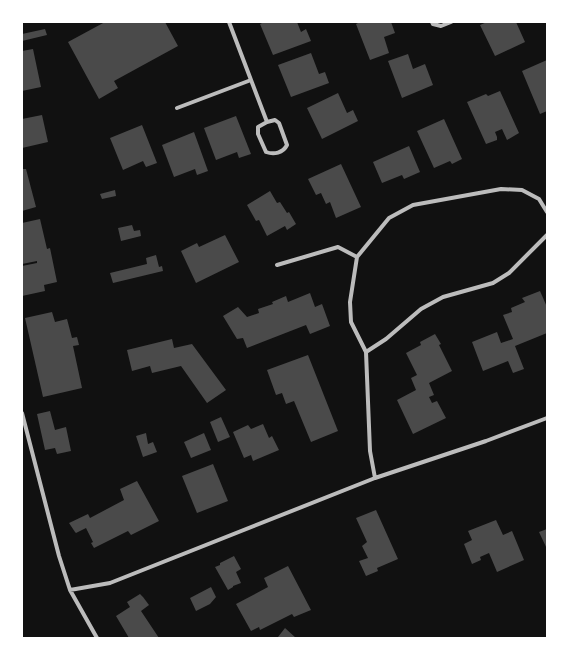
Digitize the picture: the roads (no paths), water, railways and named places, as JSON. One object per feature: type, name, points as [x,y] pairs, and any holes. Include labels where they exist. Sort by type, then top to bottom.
[{"type":"street","points":[[229,22],[267,122]]},
{"type":"street","points":[[432,22],[433,24],[441,26],[451,22]]},
{"type":"street","points":[[177,108],[251,80]]},
{"type":"street","points":[[275,120],[279,124],[287,145],[285,150],[273,154],[266,152],[258,134],[258,126],[267,122],[275,120]]},
{"type":"street","points":[[375,478],[370,451],[366,352],[352,322],[350,302],[357,257],[389,218],[413,205],[501,190],[522,190],[539,199],[547,212]]},
{"type":"street","points":[[366,352],[386,339],[421,309],[437,300],[493,283],[510,273],[547,236]]},
{"type":"street","points":[[277,265],[338,248],[357,257]]},
{"type":"street","points":[[22,413],[59,556],[70,590],[97,638]]},
{"type":"street","points":[[70,590],[110,584],[375,478],[486,441],[547,418]]}]
